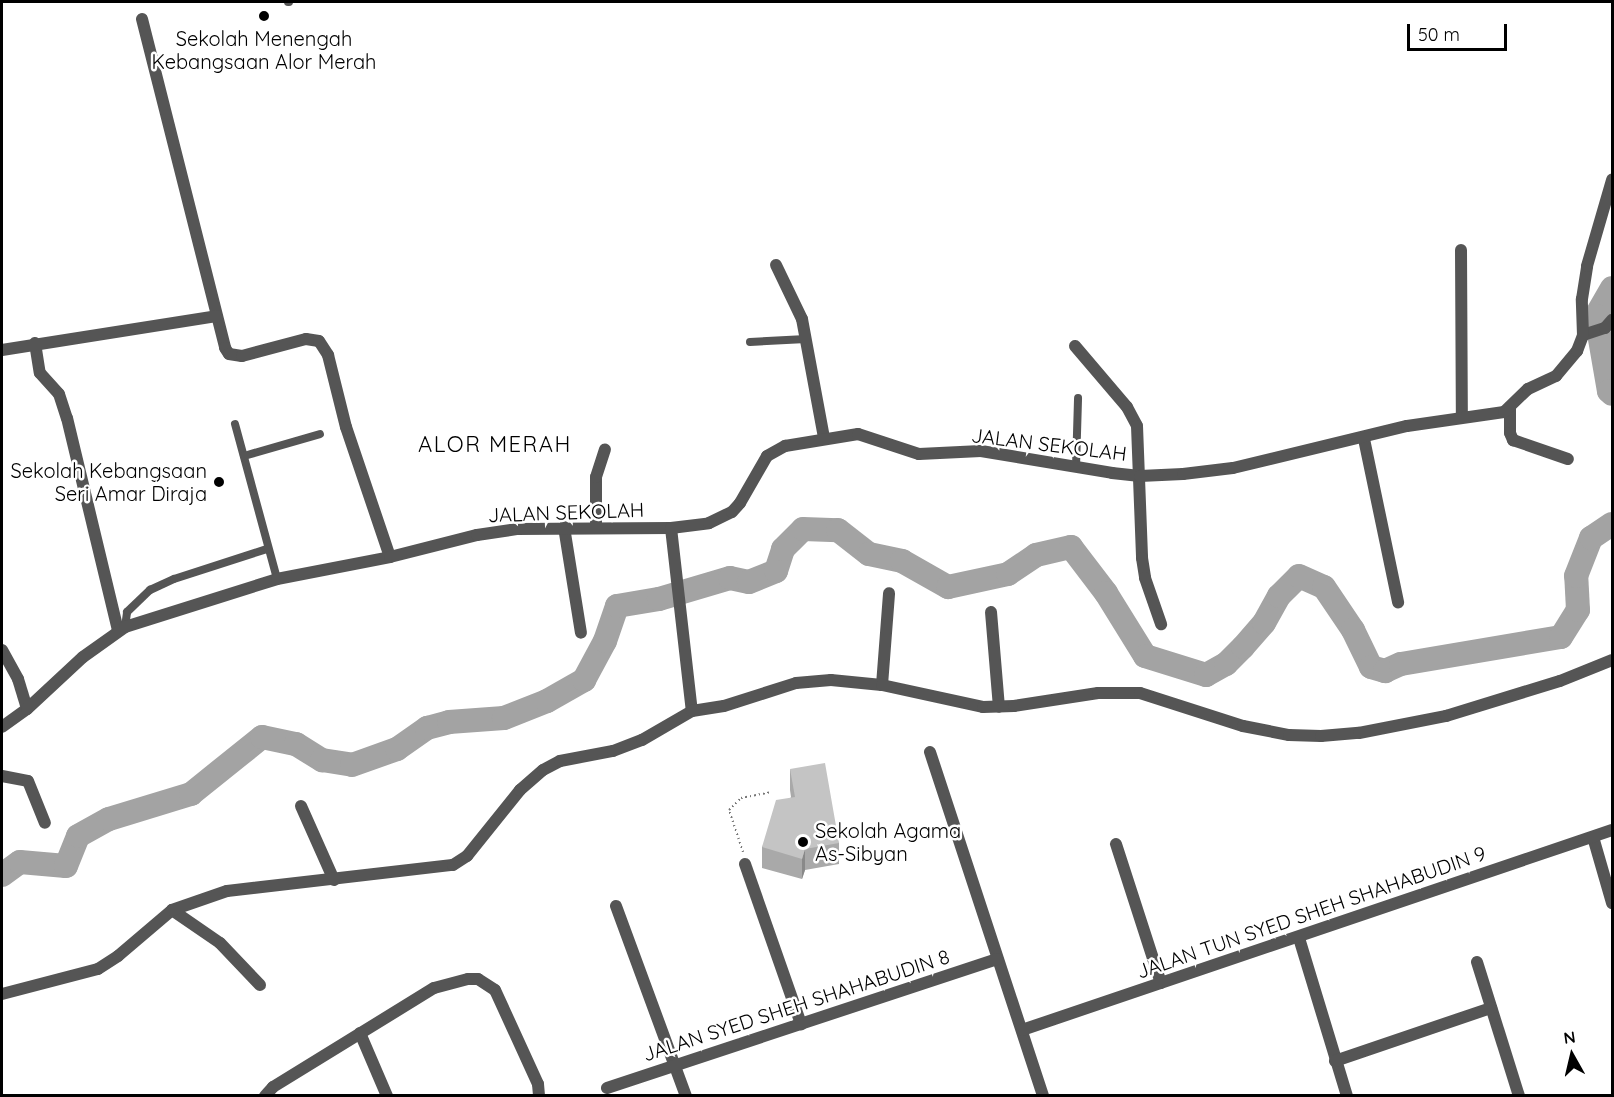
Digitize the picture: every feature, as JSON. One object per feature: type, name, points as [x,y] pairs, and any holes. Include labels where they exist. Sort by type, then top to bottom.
[{"type":"street","points":[[142,19],[225,348],[235,356],[306,339],[319,341],[323,346],[328,355],[346,427],[390,557]]},
{"type":"street","name":"JALAN SEKOLAH","points":[[2,727],[27,709],[83,657],[121,629],[277,579],[390,557],[477,535],[517,529],[564,527],[671,528],[721,519],[740,503],[768,456],[785,446],[858,434],[911,453],[981,451],[1140,476],[1215,472],[1407,426],[1462,417],[1493,415],[1510,407],[1528,389],[1549,381],[1565,368],[1586,334],[1584,283],[1612,180]]},
{"type":"street","points":[[1461,250],[1462,417]]},
{"type":"street","points":[[776,265],[799,308],[824,438]]},
{"type":"street","points":[[2,350],[216,316]]},
{"type":"street","points":[[1586,334],[1609,324]]},
{"type":"street","points":[[35,343],[40,373],[59,394],[67,418],[121,629]]},
{"type":"street","points":[[1075,346],[1133,416],[1139,439],[1145,578],[1161,624]]},
{"type":"street","points":[[1510,407],[1510,433],[1513,440],[1568,459]]},
{"type":"street","points":[[1364,438],[1398,602]]},
{"type":"street","points":[[596,527],[596,477],[605,449]]},
{"type":"street","points":[[564,527],[580,633]]},
{"type":"street","points":[[671,528],[692,711]]},
{"type":"street","points":[[882,685],[889,593]]},
{"type":"street","points":[[991,612],[999,707]]},
{"type":"street","points":[[2,650],[18,679],[27,709]]},
{"type":"street","points":[[2,994],[98,969],[118,956],[172,910],[227,891],[442,867],[460,862],[520,790],[543,770],[560,760],[614,751],[642,740],[692,711],[724,706],[809,680],[882,685],[983,707],[999,707],[1098,693],[1140,693],[1244,726],[1289,735],[1359,733],[1446,716],[1560,681],[1612,660]]},
{"type":"street","points":[[930,752],[1043,1095]]},
{"type":"street","points":[[2,776],[15,776],[28,781],[45,824]]},
{"type":"street","points":[[301,806],[334,879]]},
{"type":"street","name":"JALAN TUN SYED SHEH SHAHABUDIN 9","points":[[1022,1029],[1299,938],[1612,830]]},
{"type":"street","points":[[1593,837],[1612,903]]},
{"type":"street","points":[[1116,844],[1161,983]]},
{"type":"street","points":[[745,864],[801,1024]]},
{"type":"street","points":[[616,906],[686,1095]]},
{"type":"street","points":[[172,910],[220,943],[260,985]]},
{"type":"street","points":[[1299,938],[1347,1095]]},
{"type":"street","name":"JALAN SYED SHEH SHAHABUDIN 8","points":[[607,1088],[997,959]]},
{"type":"street","points":[[1477,962],[1519,1095]]},
{"type":"street","points":[[265,1095],[273,1087],[434,988],[459,980],[478,979],[495,990],[538,1084],[539,1095]]},
{"type":"street","points":[[1335,1061],[1491,1008]]},
{"type":"street","points":[[360,1033],[387,1095]]},
{"type":"lane","points":[[750,342],[806,339]]},
{"type":"lane","points":[[1076,467],[1078,398]]},
{"type":"lane","points":[[235,424],[267,549],[277,579]]},
{"type":"lane","points":[[244,456],[320,434]]},
{"type":"lane","points":[[121,629],[127,612],[150,590],[174,579],[267,549]]},
{"type":"path","points":[[745,864],[743,847],[732,824],[729,810],[741,798],[771,792]]},
{"type":"building","name":"Sekolah Agama As-Sibyan","points":[[825,763],[839,843],[805,849],[802,859],[762,847],[776,800],[795,797],[790,769]]},
{"type":"waterway","points":[[1612,288],[1596,316],[1609,391],[1612,394]]},
{"type":"waterway","points":[[2,875],[20,862],[66,866],[78,836],[109,819],[191,794],[262,737],[296,744],[322,760],[352,765],[397,749],[427,728],[449,722],[504,718],[547,701],[584,680],[605,641],[617,606],[659,599],[730,578],[749,582],[776,571],[783,549],[803,529],[838,530],[869,554],[902,561],[948,587],[1008,574],[1036,555],[1071,547],[1106,593],[1145,656],[1206,675],[1226,664],[1243,647],[1264,623],[1279,596],[1299,576],[1324,587],[1353,630],[1371,667],[1385,671],[1401,664],[1561,637],[1578,610],[1576,576],[1591,538],[1612,524]]},
{"type":"place","name":"Sekolah Menengah Kebangsaan Alor Merah","points":[[264,16]]},
{"type":"place","name":"Sekolah Kebangsaan Seri Amar Diraja","points":[[219,482]]},
{"type":"place","name":"Sekolah Agama As-Sibyan","points":[[803,842]]},
{"type":"district","name":"ALOR MERAH","points":[[495,445]]}]
